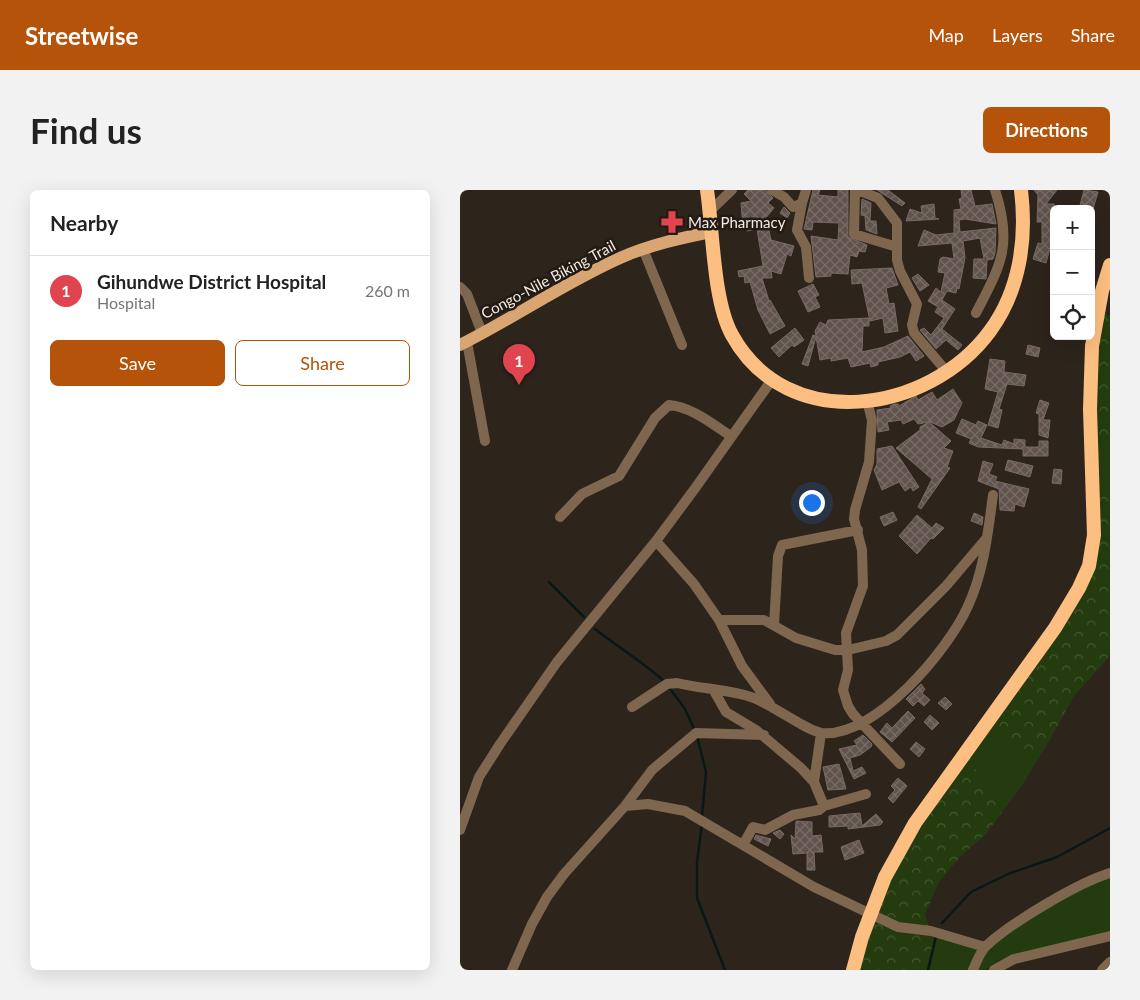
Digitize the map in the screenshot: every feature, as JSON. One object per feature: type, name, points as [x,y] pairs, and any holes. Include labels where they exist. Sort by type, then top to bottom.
[{"type":"highway","points":[[707,190],[715,267],[727,327],[748,358],[771,381],[801,394],[828,401],[867,401],[891,398],[910,392],[963,362],[990,331],[1007,303],[1020,263],[1024,239],[1021,190]]},
{"type":"highway","points":[[853,970],[870,912],[884,877],[915,824],[1055,628],[1079,588],[1088,566],[1094,535],[1090,409],[1092,346],[1102,291],[1110,265]]},
{"type":"main road","name":"Congo-Nile Biking Trail","points":[[463,344],[559,288],[621,257],[643,249],[711,232]]},
{"type":"street","points":[[710,211],[732,190]]},
{"type":"street","points":[[772,190],[784,197],[793,207],[802,203]]},
{"type":"street","points":[[806,190],[797,230],[806,247],[809,278]]},
{"type":"street","points":[[897,247],[854,234],[856,190],[878,198],[888,208],[898,223],[897,247],[900,271],[917,304],[912,325],[914,333],[947,372]]},
{"type":"street","points":[[976,313],[998,270],[1004,252],[1001,214],[995,190]]},
{"type":"street","points":[[643,249],[682,345]]},
{"type":"street","points":[[460,287],[467,294],[482,333]]},
{"type":"street","points":[[463,344],[485,441]]},
{"type":"street","points":[[460,830],[479,777],[500,744],[557,662],[656,541],[771,381]]},
{"type":"street","points":[[867,401],[872,420],[869,462],[855,510],[854,520],[858,530],[864,576],[862,594],[846,633],[848,670],[843,690],[848,706],[862,724],[900,764]]},
{"type":"street","points":[[560,517],[582,494],[619,476],[656,418],[669,405],[685,408],[731,436]]},
{"type":"street","points":[[632,707],[667,684],[677,683],[744,695],[770,704],[821,733],[840,731],[862,724],[904,692],[928,666],[957,626],[968,606],[983,560],[992,495]]},
{"type":"street","points":[[774,625],[778,556],[782,545],[858,530]]},
{"type":"street","points":[[719,620],[757,620],[774,625],[796,638],[835,650],[848,650],[886,641],[897,635],[946,586],[986,540]]},
{"type":"street","points":[[656,541],[694,584],[719,620],[742,666],[770,704]]},
{"type":"street","points":[[713,689],[726,712],[764,735],[814,782],[824,806]]},
{"type":"street","points":[[814,782],[821,733]]},
{"type":"street","points":[[512,970],[532,924],[547,897],[564,874],[625,806],[652,770],[696,734],[764,735]]},
{"type":"street","points":[[743,845],[753,827],[765,830],[793,815],[819,810],[824,806],[866,794]]},
{"type":"street","points":[[625,806],[648,804],[685,811],[814,887],[870,912],[898,927],[931,931],[985,947]]},
{"type":"street","points":[[972,970],[985,947],[1046,904],[1088,881],[1110,873]]},
{"type":"street","points":[[994,970],[1014,959],[1110,936]]},
{"type":"street","points":[[1102,970],[1110,962]]},
{"type":"green space","points":[[1099,310],[1110,316],[1110,444],[1092,439]]},
{"type":"green space","points":[[1092,439],[1110,444],[1110,485],[1105,485],[1094,495]]},
{"type":"green space","points":[[1105,484],[1110,485],[1110,656],[1074,696],[1048,743],[1036,752],[1020,748],[987,723],[1079,588],[1094,495]]},
{"type":"green space","points":[[987,723],[1036,752],[1048,743],[1023,784],[1003,811],[980,781],[968,750]]},
{"type":"green space","points":[[968,750],[980,781],[1003,811],[986,834],[960,857],[939,882],[925,914],[932,942],[929,970],[853,970],[885,877]]},
{"type":"green space","points":[[1110,873],[1110,934],[1010,956],[999,960],[985,970],[929,970],[931,964],[931,931],[985,947],[1011,928]]},
{"type":"building","points":[[748,190],[765,190],[773,198],[768,203],[774,208],[758,227],[768,226],[771,240],[794,246],[791,256],[787,254],[781,274],[771,271],[772,278],[762,278],[769,301],[785,326],[770,334],[758,310],[750,282],[745,283],[744,276],[739,277],[738,271],[763,266],[757,229],[747,231],[746,227],[743,228],[741,203],[751,201],[744,194]]},
{"type":"building","points":[[813,190],[820,190],[818,195],[838,197],[838,190],[848,190],[848,237],[867,245],[865,252],[859,251],[857,257],[850,255],[848,274],[831,273],[831,276],[816,277],[811,236],[838,240],[839,223],[813,222],[812,230],[804,229]]},
{"type":"building","points":[[877,190],[888,190],[905,203],[902,206]]},
{"type":"building","points":[[961,190],[971,190],[975,206],[992,204],[996,224],[965,219],[959,220],[960,232],[996,228],[995,253],[993,259],[987,260],[986,279],[973,278],[974,259],[984,259],[980,238],[963,241],[965,258],[959,289],[957,288],[956,293],[947,291],[942,300],[955,309],[942,329],[962,345],[958,350],[946,340],[936,349],[920,330],[924,328],[931,335],[944,318],[935,312],[938,307],[928,301],[936,288],[941,292],[945,273],[938,272],[940,259],[943,257],[954,259],[952,243],[918,246],[924,230],[936,235],[954,233],[954,210],[961,209],[959,199],[962,198]]},
{"type":"building","points":[[1034,190],[1057,190],[1046,204],[1054,205],[1050,205],[1050,248],[1046,263],[1033,259],[1038,243],[1042,244],[1042,222],[1037,222],[1038,195]]},
{"type":"building","points":[[1084,190],[1098,192],[1094,205],[1080,205]]},
{"type":"building","points":[[862,199],[871,203],[870,221],[876,221],[877,234],[866,230],[865,216],[861,215]]},
{"type":"building","points":[[934,204],[935,218],[939,219],[906,221],[910,209],[922,213],[921,206]]},
{"type":"building","points":[[784,207],[790,213],[787,218],[780,213]]},
{"type":"building","points":[[892,268],[898,285],[886,288],[889,304],[894,303],[898,331],[885,333],[883,318],[870,321],[862,283],[852,284],[851,270]]},
{"type":"building","points":[[918,274],[929,285],[920,291],[912,278]]},
{"type":"building","points":[[813,284],[819,295],[815,297],[820,307],[808,312],[798,291]]},
{"type":"building","points":[[869,318],[869,326],[863,326],[862,352],[884,347],[908,336],[924,356],[916,361],[910,352],[900,357],[878,362],[878,365],[871,367],[870,363],[851,367],[848,358],[831,361],[831,358],[820,360],[816,337],[808,366],[802,364],[813,335],[816,336],[815,331],[820,322],[826,325],[828,320]]},
{"type":"building","points":[[795,328],[804,340],[794,347],[792,345],[779,357],[771,348]]},
{"type":"building","points":[[1028,345],[1040,348],[1038,357],[1026,354]]},
{"type":"building","points":[[990,359],[1005,361],[1004,372],[1026,375],[1024,386],[1007,384],[999,409],[1002,410],[998,428],[988,425],[998,392],[985,389]]},
{"type":"building","points":[[953,389],[962,403],[954,420],[942,427],[928,421],[951,441],[944,448],[953,451],[947,467],[950,468],[921,509],[918,507],[932,479],[896,448],[920,430],[920,427],[929,422],[918,424],[914,419],[903,424],[901,420],[887,422],[889,430],[878,432],[877,410],[891,408],[890,406],[894,404],[899,406],[916,396],[918,400],[932,392],[937,400]]},
{"type":"building","points":[[1040,400],[1049,403],[1043,420],[1050,420],[1048,438],[1039,435],[1039,414],[1036,413]]},
{"type":"building","points":[[962,419],[976,425],[978,421],[987,425],[981,438],[1002,445],[1004,440],[1014,444],[1014,439],[1025,440],[1025,447],[1039,447],[1039,441],[1048,441],[1048,456],[1023,456],[1023,449],[978,447],[969,443],[971,439],[956,433]]},
{"type":"building","points":[[892,446],[919,487],[913,491],[911,487],[905,491],[899,482],[882,490],[874,470],[877,464],[877,449]]},
{"type":"building","points":[[1008,460],[1033,466],[1030,477],[1005,470]]},
{"type":"building","points":[[983,461],[993,464],[989,474],[997,477],[995,481],[1029,489],[1024,507],[1015,504],[1014,511],[1000,510],[999,489],[978,481]]},
{"type":"building","points":[[1054,469],[1062,470],[1061,484],[1052,483]]},
{"type":"building","points":[[893,512],[897,520],[884,526],[880,517]]},
{"type":"building","points":[[974,513],[983,517],[982,525],[971,521]]},
{"type":"building","points":[[917,515],[932,528],[936,523],[944,528],[933,539],[931,538],[917,554],[899,536]]},
{"type":"building","points":[[921,684],[925,689],[922,693],[930,700],[924,706],[918,701],[913,706],[906,699]]},
{"type":"building","points":[[945,697],[952,704],[946,710],[938,703]]},
{"type":"building","points":[[908,711],[915,718],[892,742],[880,732],[887,723],[892,728]]},
{"type":"building","points":[[930,715],[939,723],[932,730],[924,722]]},
{"type":"building","points":[[863,735],[872,744],[871,747],[860,755],[850,758],[853,771],[862,767],[866,773],[854,779],[839,749],[857,745],[854,741]]},
{"type":"building","points":[[916,742],[925,749],[919,757],[910,749]]},
{"type":"building","points":[[839,764],[846,789],[828,790],[823,767]]},
{"type":"building","points":[[898,778],[907,786],[893,803],[888,798],[895,790],[891,786]]},
{"type":"building","points":[[860,813],[862,826],[876,814],[883,822],[880,825],[848,829],[848,826],[829,827],[829,816]]},
{"type":"building","points":[[796,821],[812,822],[812,836],[821,835],[823,852],[814,852],[815,870],[807,870],[807,853],[793,854],[791,835],[795,839]]},
{"type":"building","points":[[780,830],[784,834],[780,839],[773,833]]},
{"type":"building","points":[[756,835],[771,839],[768,846],[754,839]]},
{"type":"building","points":[[859,840],[864,853],[845,860],[841,847]]},
{"type":"waterway","points":[[549,582],[584,617]]},
{"type":"waterway","points":[[595,629],[665,682]]},
{"type":"waterway","points":[[668,686],[685,709],[695,731]]},
{"type":"waterway","points":[[697,736],[706,772],[702,816]]},
{"type":"waterway","points":[[702,824],[697,862],[697,898],[725,970]]},
{"type":"waterway","points":[[942,923],[971,892],[1008,874],[1057,857],[1110,828]]},
{"type":"waterway","points":[[928,970],[936,936]]},
{"type":"place","name":"Max Pharmacy","points":[[672,222]]},
{"type":"place","name":"Gihundwe District Hospital","points":[[519,385]]}]
